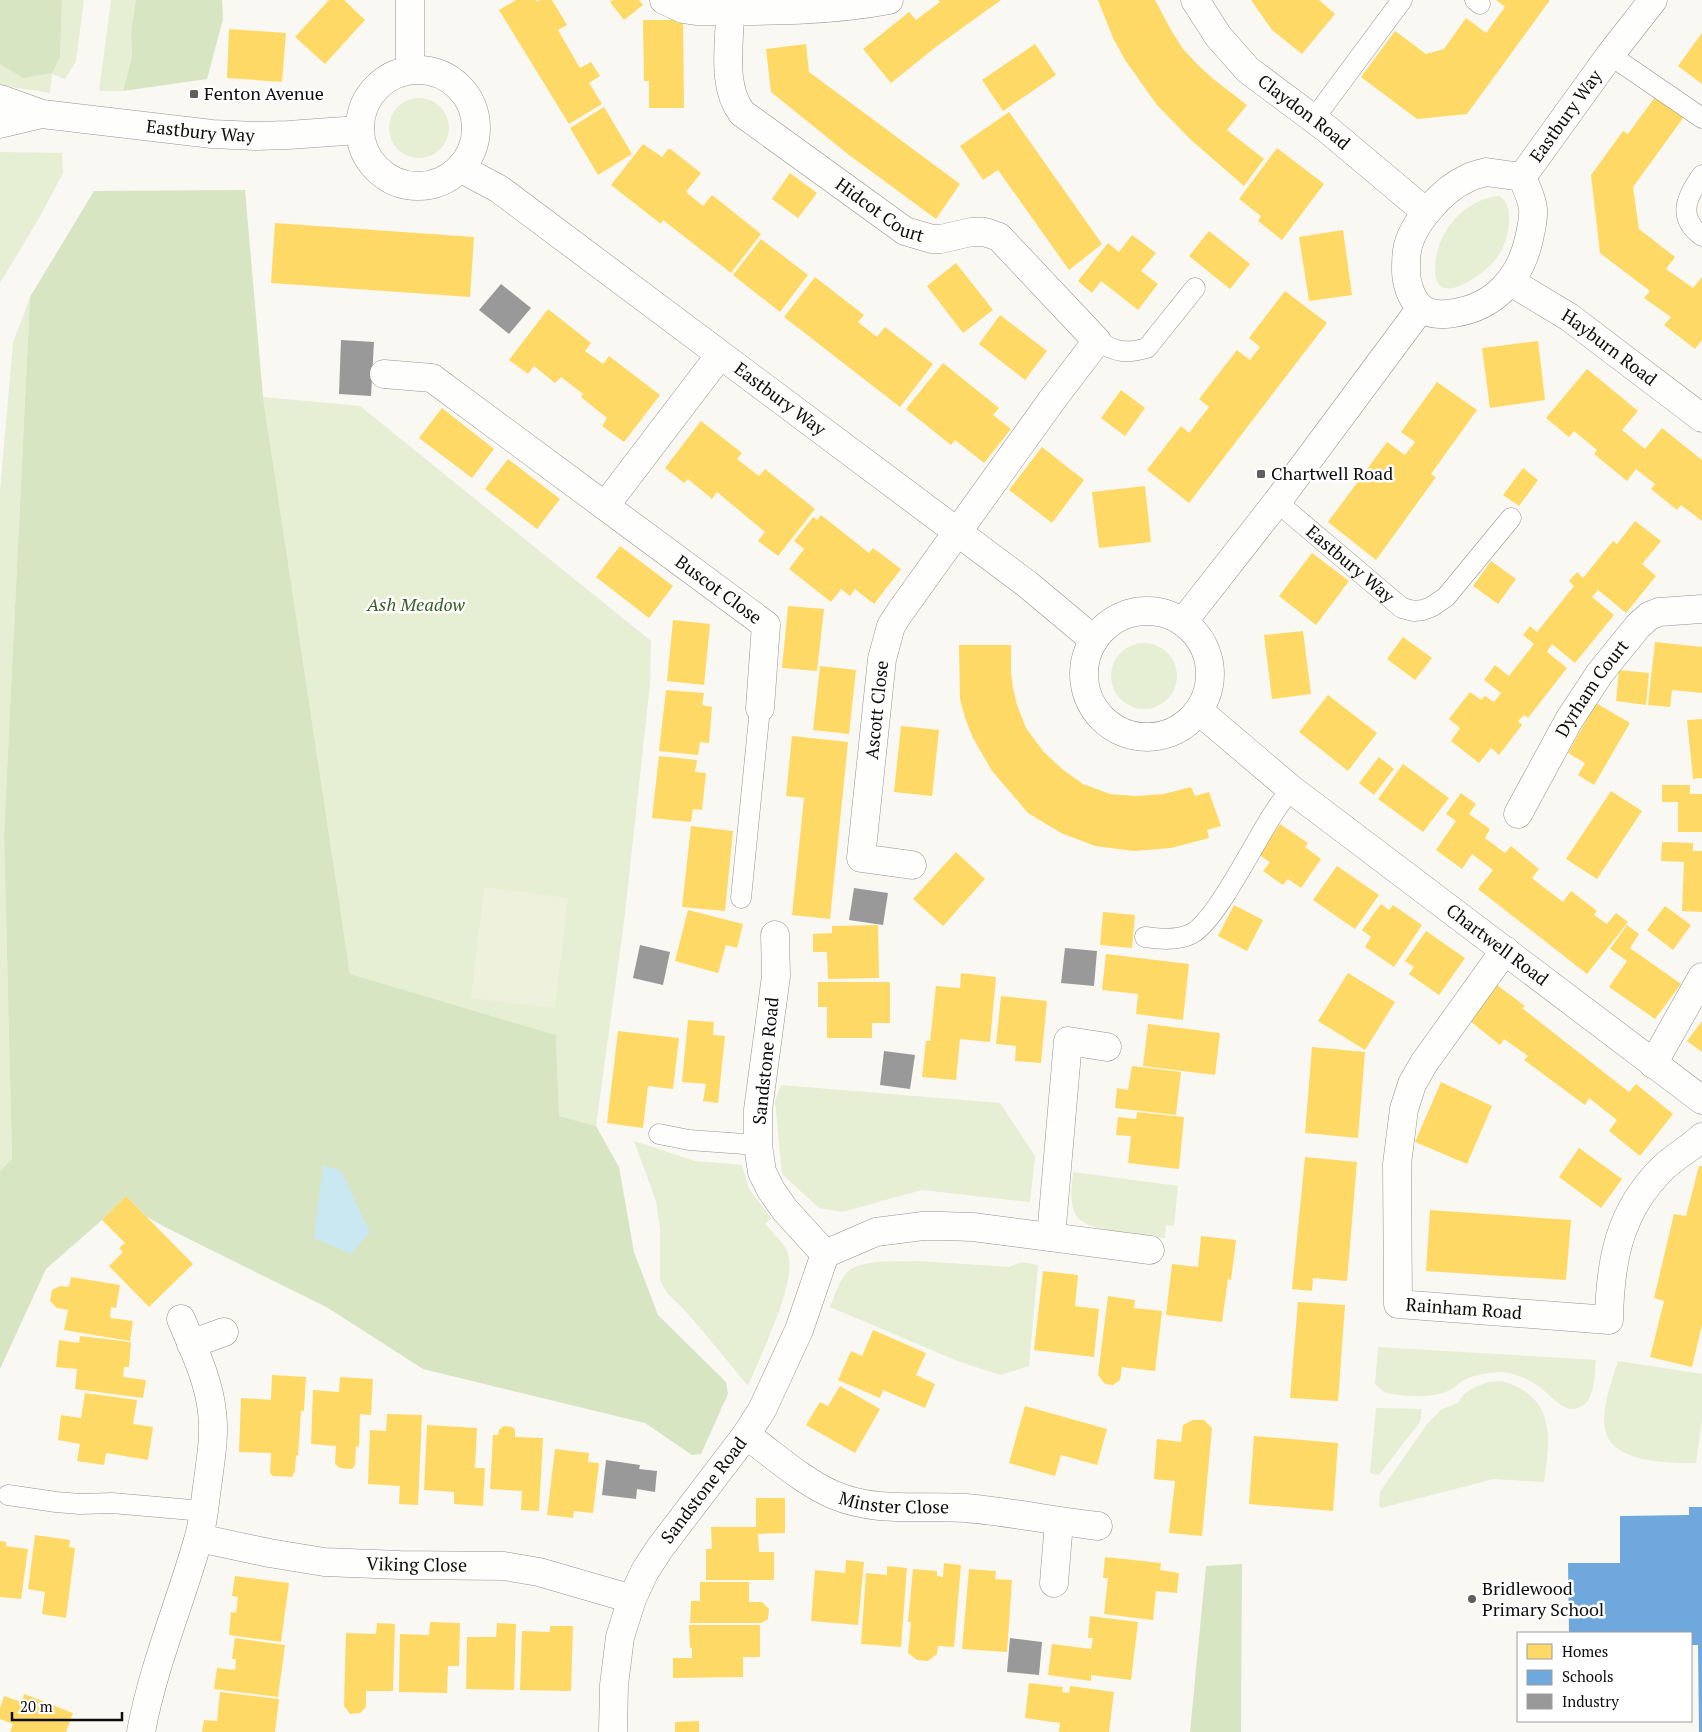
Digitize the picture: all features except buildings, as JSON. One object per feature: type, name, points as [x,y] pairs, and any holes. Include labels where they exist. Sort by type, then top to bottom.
[{"type":"street","points":[[410,0],[410,70]]},
{"type":"street","points":[[664,0],[682,9],[696,11],[828,8],[889,0]]},
{"type":"street","name":"Claydon Road","points":[[1195,0],[1218,36],[1248,70],[1327,129],[1426,212]]},
{"type":"street","name":"Eastbury Way","points":[[1522,177],[1610,55],[1653,0]]},
{"type":"street","name":"Hidcot Court","points":[[730,11],[730,81],[733,97],[742,113],[905,231],[932,239],[941,239],[971,232],[985,232],[1000,237],[1097,341]]},
{"type":"street","points":[[410,70],[427,70],[444,76],[458,86],[469,100],[475,117],[476,135],[471,152],[460,168],[444,180],[426,186],[406,186],[388,179],[373,166],[363,149],[359,130],[361,113],[368,97],[379,84],[393,75],[410,70]]},
{"type":"street","name":"Eastbury Way","points":[[0,99],[42,114],[228,136],[288,135],[359,130]]},
{"type":"street","name":"Eastbury Way","points":[[0,124],[42,114]]},
{"type":"street","name":"Eastbury Way","points":[[460,168],[498,189],[1027,584],[1094,640]]},
{"type":"street","name":"Eastbury Way","points":[[1486,172],[1522,177],[1529,193],[1533,210],[1532,223],[1527,248],[1511,282],[1480,306],[1464,312],[1435,314],[1421,308],[1410,293],[1406,276],[1406,251],[1413,233],[1426,212],[1448,190],[1467,178],[1486,172]]},
{"type":"street","name":"Hayburn Road","points":[[1511,282],[1569,317],[1702,418]]},
{"type":"street","points":[[1183,622],[1276,502],[1421,308]]},
{"type":"street","points":[[957,532],[1097,341]]},
{"type":"street","points":[[605,506],[720,355]]},
{"type":"street","name":"Buscot Close","points":[[384,374],[432,378],[766,625],[760,708]]},
{"type":"street","name":"Ascott Close","points":[[912,865],[861,858],[882,659],[891,626],[957,532]]},
{"type":"street","name":"Dyrham Court","points":[[1518,814],[1569,720],[1600,673],[1638,626],[1648,616],[1659,612],[1702,609]]},
{"type":"street","points":[[1148,611],[1166,614],[1183,622],[1197,636],[1207,654],[1210,673],[1208,693],[1199,711],[1192,720],[1184,725],[1166,734],[1146,738],[1126,734],[1108,724],[1094,709],[1086,690],[1084,670],[1088,650],[1094,640],[1113,621],[1130,613],[1148,611]]},
{"type":"street","name":"Chartwell Road","points":[[1199,711],[1291,789],[1702,1100]]},
{"type":"street","name":"Sandstone Road","points":[[613,1732],[614,1684],[620,1637],[632,1599],[645,1571],[660,1548],[746,1435],[762,1410],[800,1330],[824,1254],[785,1210],[771,1190],[762,1172],[758,1146],[758,1110],[776,976],[775,935]]},
{"type":"street","name":"Rainham Road","points":[[1505,950],[1424,1063],[1412,1084],[1404,1109],[1399,1135],[1397,1164],[1398,1304],[1609,1320],[1612,1266],[1622,1230],[1630,1211],[1663,1168],[1695,1145],[1702,1137]]},
{"type":"street","points":[[1653,1064],[1702,977]]},
{"type":"street","points":[[1051,1237],[1068,1042],[1107,1046]]},
{"type":"street","points":[[824,1254],[876,1232],[923,1226],[973,1227],[1150,1250]]},
{"type":"street","points":[[140,1732],[151,1686],[199,1538],[212,1446],[212,1411],[208,1392],[181,1319]]},
{"type":"street","points":[[191,1344],[224,1332]]},
{"type":"street","name":"Minster Close","points":[[746,1435],[811,1482],[834,1494],[857,1502],[883,1507],[973,1509],[1098,1526]]},
{"type":"street","points":[[1054,1583],[1059,1522]]},
{"type":"street","name":"Viking Close","points":[[199,1538],[269,1553],[324,1562],[504,1566],[539,1572],[632,1599]]},
{"type":"lane","points":[[1313,120],[1402,0]]},
{"type":"lane","name":"Eastbury Way","points":[[1610,55],[1702,118]]},
{"type":"lane","points":[[1702,175],[1690,191],[1686,213],[1690,224],[1702,236]]},
{"type":"lane","name":"Hidcot Court","points":[[1097,341],[1112,350],[1126,352],[1147,348],[1195,288]]},
{"type":"lane","name":"Eastbury Way","points":[[1276,502],[1402,608],[1414,611],[1431,607],[1446,596],[1511,518]]},
{"type":"lane","points":[[741,898],[760,708]]},
{"type":"lane","points":[[1145,937],[1160,939],[1183,937],[1197,930],[1215,909],[1275,810],[1291,789]]},
{"type":"lane","points":[[659,1134],[697,1141],[758,1146]]},
{"type":"lane","points":[[8,1495],[80,1504],[112,1503],[203,1511]]},
{"type":"green space","points":[[0,0],[62,0],[60,57],[52,73],[23,78],[0,64]]},
{"type":"green space","points":[[62,0],[84,0],[76,61],[65,79],[52,74],[50,93],[0,85],[0,64],[23,78],[60,57]]},
{"type":"green space","points":[[111,0],[136,0],[131,31],[132,57],[123,91],[99,91]]},
{"type":"green space","points":[[136,0],[222,0],[223,19],[207,79],[123,91],[132,57],[131,31]]},
{"type":"green space","points":[[419,98],[436,103],[444,111],[449,128],[444,145],[436,153],[419,158],[402,153],[394,145],[389,128],[394,111],[402,103]]},
{"type":"green space","points":[[0,152],[62,153],[63,173],[39,218],[0,283]]},
{"type":"green space","points":[[245,190],[263,397],[350,974],[556,1035],[559,1116],[596,1126],[619,1167],[634,1252],[658,1315],[726,1382],[728,1394],[701,1454],[692,1455],[645,1423],[423,1369],[328,1308],[147,1217],[126,1196],[102,1220],[46,1269],[0,1369],[0,1171],[12,1159],[4,834],[30,297],[94,191]]},
{"type":"green space","points":[[1499,196],[1507,204],[1509,227],[1504,244],[1496,259],[1476,277],[1458,287],[1442,287],[1435,276],[1435,267],[1443,236],[1457,216],[1466,209],[1487,198]]},
{"type":"green space","points":[[30,297],[4,834],[12,1160],[0,1171],[0,491],[13,343]]},
{"type":"green space","name":"Ash Meadow","points":[[263,397],[360,406],[651,641],[650,684],[624,922],[596,1126],[559,1116],[556,1035],[350,974]]},
{"type":"green space","points":[[1144,643],[1157,645],[1172,658],[1175,663],[1177,676],[1175,689],[1162,704],[1157,707],[1144,709],[1131,707],[1116,694],[1113,689],[1111,676],[1113,663],[1126,648],[1131,645]]},
{"type":"green space","points":[[484,887],[568,898],[555,1008],[471,998]]},
{"type":"green space","points":[[781,1085],[1000,1103],[1035,1156],[1030,1202],[922,1190],[842,1212],[819,1208],[782,1174],[775,1101]]},
{"type":"green space","points":[[634,1141],[695,1161],[742,1165],[749,1189],[771,1218],[765,1224],[780,1240],[787,1251],[790,1263],[783,1298],[769,1338],[748,1386],[662,1285],[660,1279],[660,1228],[656,1201]]},
{"type":"green space","points":[[1073,1172],[1178,1186],[1174,1226],[1166,1225],[1165,1238],[1106,1230],[1084,1223],[1078,1218],[1073,1208],[1071,1196]]},
{"type":"green space","points":[[919,1261],[1008,1267],[1022,1262],[1038,1265],[1029,1366],[1001,1375],[960,1362],[830,1307],[846,1273],[857,1266],[883,1262]]},
{"type":"green space","points":[[1378,1347],[1596,1360],[1593,1387],[1584,1405],[1572,1409],[1561,1405],[1528,1380],[1518,1375],[1502,1372],[1480,1374],[1462,1381],[1450,1390],[1435,1395],[1410,1396],[1394,1394],[1385,1392],[1375,1384]]},
{"type":"green space","points":[[1618,1361],[1702,1374],[1702,1420],[1696,1463],[1672,1463],[1643,1459],[1618,1449],[1610,1441],[1605,1429],[1604,1412]]},
{"type":"green space","points":[[1502,1381],[1519,1388],[1532,1397],[1546,1420],[1548,1449],[1544,1482],[1494,1479],[1381,1508],[1379,1505],[1380,1492],[1427,1424],[1442,1409],[1458,1403],[1465,1393],[1477,1386],[1489,1382]]},
{"type":"green space","points":[[1376,1408],[1422,1409],[1420,1422],[1379,1475],[1370,1473]]},
{"type":"green space","points":[[1242,1564],[1241,1732],[1190,1732],[1206,1566]]},
{"type":"water","points":[[323,1165],[341,1171],[370,1232],[351,1254],[314,1238]]},
{"type":"place","name":"Fenton Avenue","points":[[194,94]]},
{"type":"place","name":"Chartwell Road","points":[[1261,474]]},
{"type":"place","name":"Bridlewood Primary School","points":[[1472,1599]]}]
